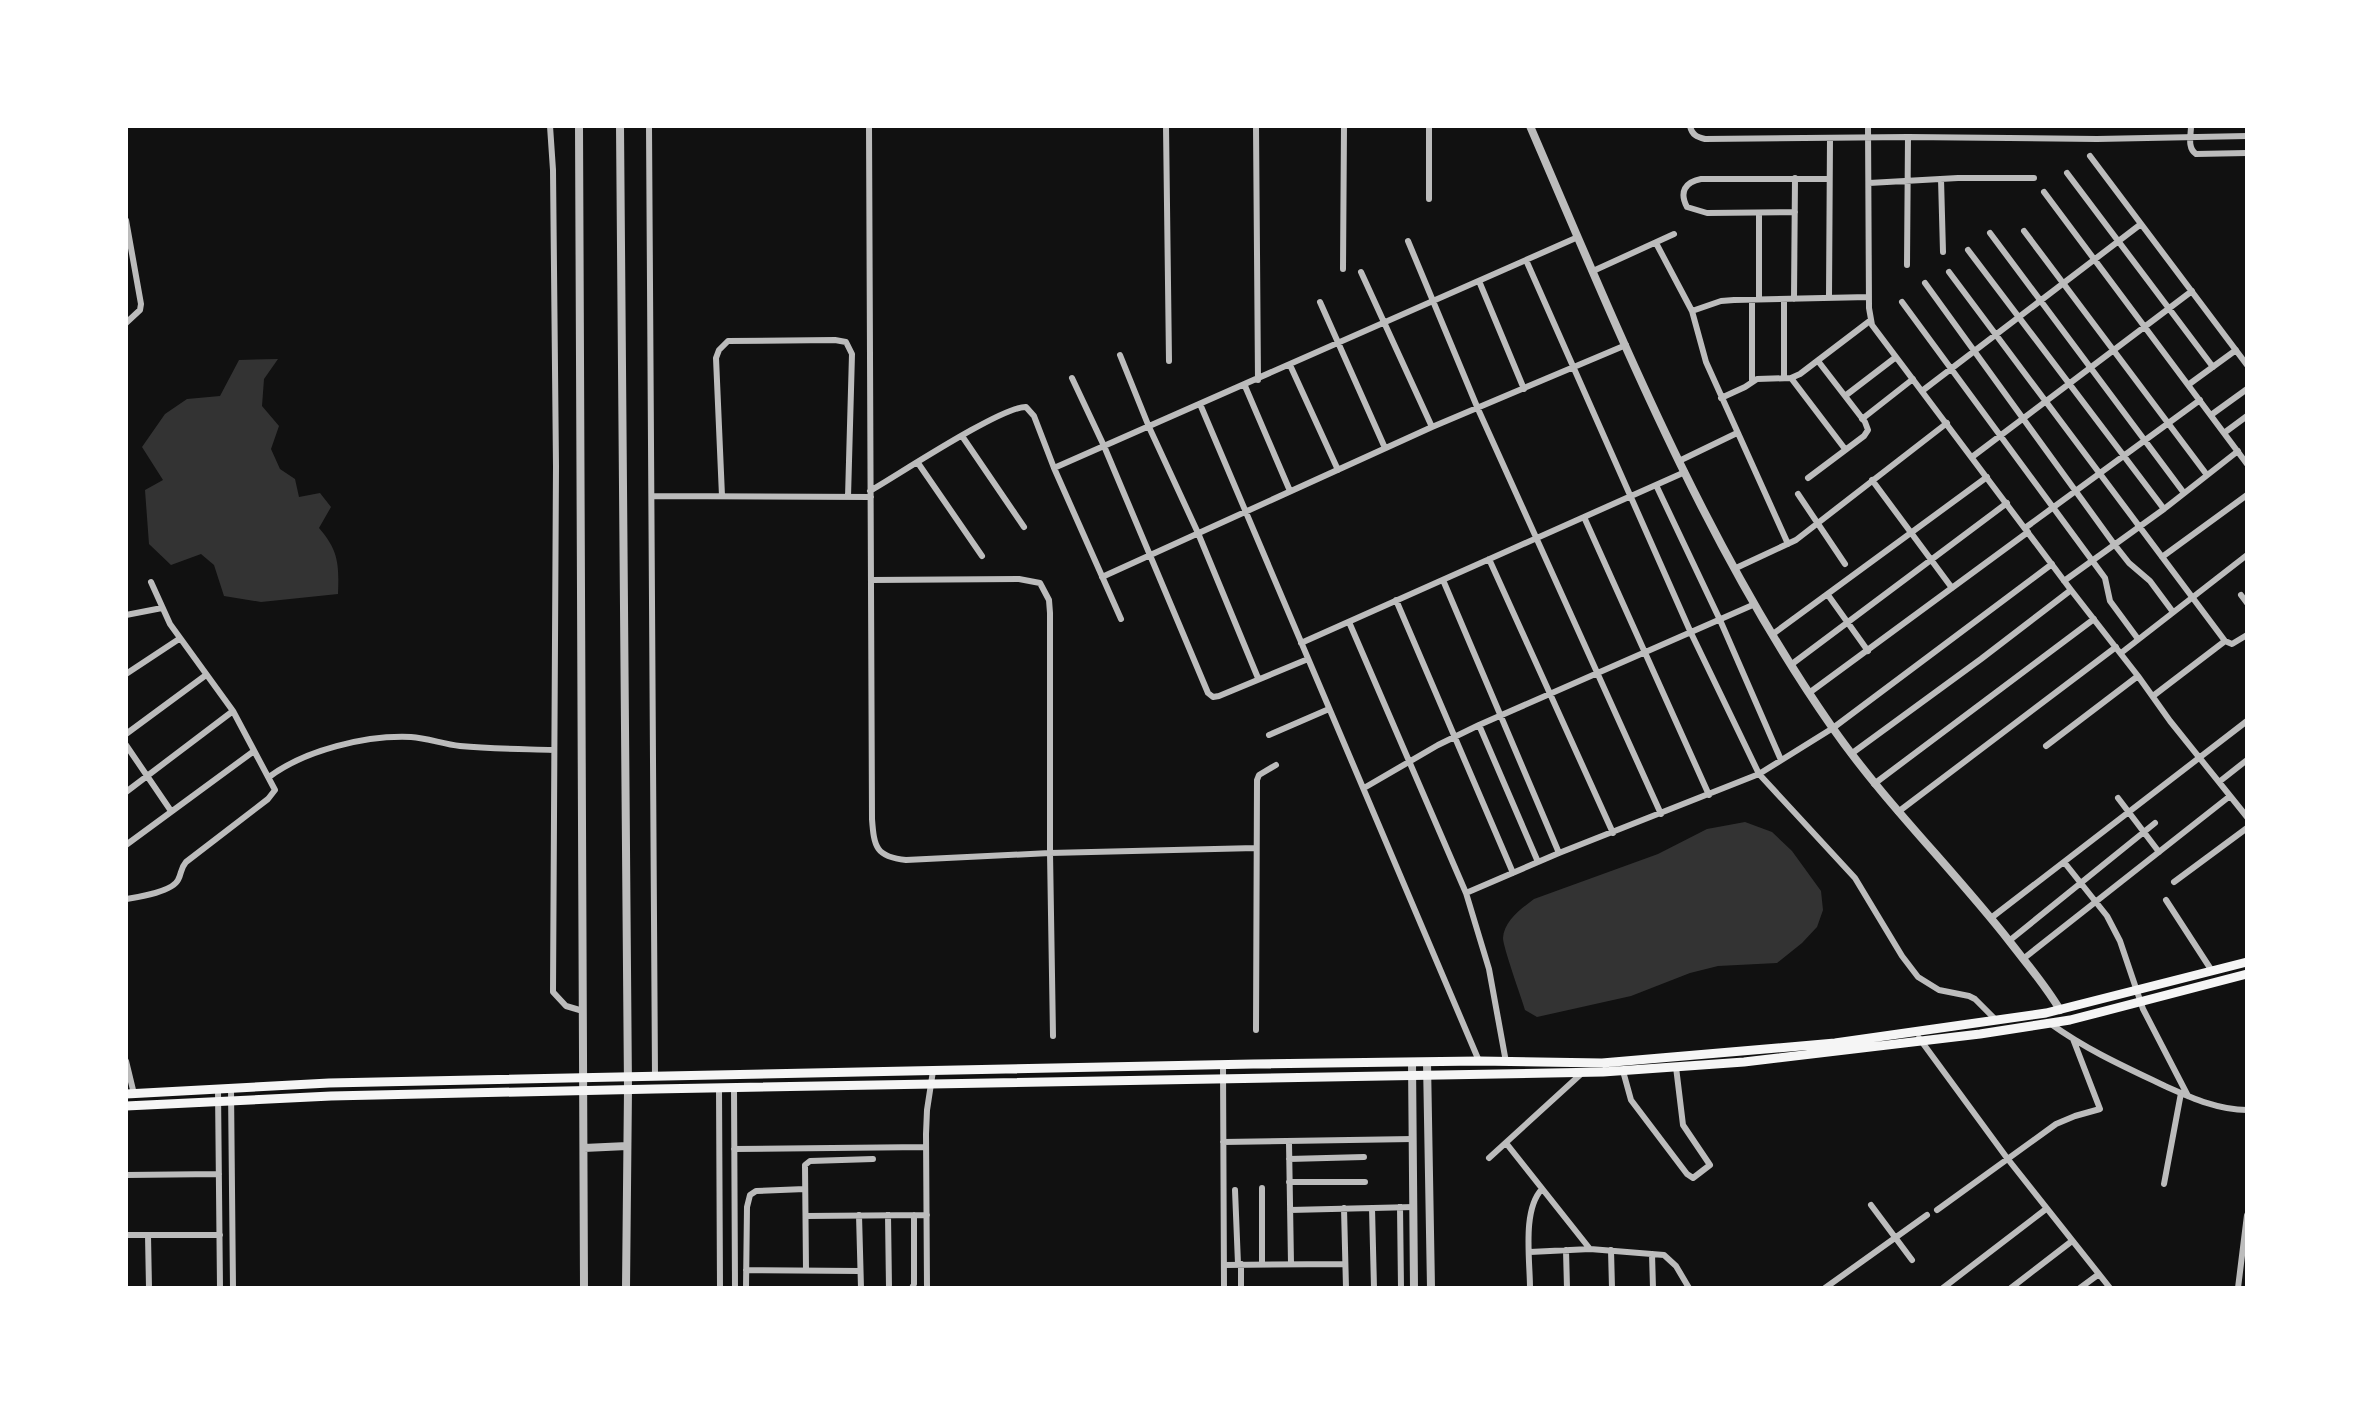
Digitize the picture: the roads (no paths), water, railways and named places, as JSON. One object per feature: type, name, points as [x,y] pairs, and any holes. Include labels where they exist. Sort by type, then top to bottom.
[{"type":"main road","points":[[130,1094],[329,1083],[1412,1062],[1602,1063],[1835,1043],[2060,1010],[2247,962]]},
{"type":"main road","points":[[126,1106],[331,1096],[628,1089],[1623,1071],[1805,1056],[2051,1023],[2247,974]]},
{"type":"street","points":[[550,126],[556,466],[553,992],[566,1006],[583,1011]]},
{"type":"street","points":[[579,126],[584,1288]]},
{"type":"street","points":[[620,126],[628,1077],[626,1288]]},
{"type":"street","points":[[649,126],[655,1077]]},
{"type":"street","points":[[869,126],[872,819],[878,849],[885,856],[906,860],[1256,848]]},
{"type":"street","points":[[1166,126],[1169,361]]},
{"type":"street","points":[[1256,126],[1258,380]]},
{"type":"street","points":[[1343,269],[1344,126]]},
{"type":"street","points":[[1429,126],[1429,199]]},
{"type":"street","points":[[1530,126],[1679,461],[1755,604],[1809,693],[1851,754],[1991,918],[2060,1010]]},
{"type":"street","points":[[1690,126],[1697,137],[1705,139],[2246,136],[2245,126]]},
{"type":"street","points":[[1868,126],[1871,320],[2064,581],[2247,817]]},
{"type":"street","points":[[2191,126],[2190,146],[2196,154],[2247,153]]},
{"type":"street","points":[[1907,265],[1908,137]]},
{"type":"street","points":[[1829,297],[1830,138]]},
{"type":"street","points":[[2090,156],[2247,365]]},
{"type":"street","points":[[2067,173],[2213,367]]},
{"type":"street","points":[[1794,299],[1795,178]]},
{"type":"street","points":[[1869,183],[2034,178]]},
{"type":"street","points":[[1795,212],[1707,213],[1687,207],[1682,194],[1692,181],[1701,179],[1829,179]]},
{"type":"street","points":[[1941,179],[1943,252]]},
{"type":"street","points":[[2044,192],[2224,433],[2242,452],[2247,464]]},
{"type":"street","points":[[1752,382],[1759,213]]},
{"type":"street","points":[[126,220],[141,304],[140,310],[126,323]]},
{"type":"street","points":[[1922,391],[2141,224]]},
{"type":"street","points":[[2024,231],[2207,475]]},
{"type":"street","points":[[1990,233],[2184,493]]},
{"type":"street","points":[[1593,271],[1674,234]]},
{"type":"street","points":[[1054,468],[1578,237]]},
{"type":"street","points":[[1408,241],[1478,409],[1661,814]]},
{"type":"street","points":[[1656,243],[1692,311],[1706,362],[1788,544]]},
{"type":"street","points":[[1968,250],[2164,509]]},
{"type":"street","points":[[1526,260],[1691,633],[1759,774],[1855,878],[1918,977],[1939,990],[1975,999],[1996,1020]]},
{"type":"street","points":[[1361,272],[1432,427]]},
{"type":"street","points":[[1949,272],[2225,641],[2235,644],[2247,635]]},
{"type":"street","points":[[1479,281],[1524,389]]},
{"type":"street","points":[[1925,283],[2114,544],[2129,563],[2144,574],[2173,612]]},
{"type":"street","points":[[1972,457],[2192,291]]},
{"type":"street","points":[[1692,311],[1721,301],[1869,297]]},
{"type":"street","points":[[1784,299],[1788,378],[1845,449]]},
{"type":"street","points":[[1320,302],[1385,448]]},
{"type":"street","points":[[1902,302],[2108,582],[2110,601],[2138,639]]},
{"type":"street","points":[[1721,398],[1763,377],[1788,378],[1818,361],[1871,320]]},
{"type":"street","points":[[722,496],[716,372],[719,350],[728,341],[835,340],[849,344],[852,354],[848,497]]},
{"type":"street","points":[[1102,577],[1432,427],[1626,345]]},
{"type":"street","points":[[2188,385],[2236,350]]},
{"type":"street","points":[[1120,355],[1258,678]]},
{"type":"street","points":[[1845,396],[1896,357]]},
{"type":"street","points":[[1808,478],[1867,432],[1867,426],[1818,361]]},
{"type":"street","points":[[1290,365],[1338,470]]},
{"type":"street","points":[[1072,378],[1104,446],[1208,693],[1213,697],[1219,696],[1308,659]]},
{"type":"street","points":[[1862,419],[1913,379]]},
{"type":"street","points":[[1245,386],[1290,491]]},
{"type":"street","points":[[2211,415],[2247,389]]},
{"type":"street","points":[[1809,693],[2200,400]]},
{"type":"street","points":[[1200,404],[1479,1061]]},
{"type":"street","points":[[652,496],[848,497],[870,494],[962,436],[1012,410],[1026,407],[1034,416],[1121,619]]},
{"type":"street","points":[[2224,433],[2247,416]]},
{"type":"street","points":[[1736,568],[1788,544],[1947,423]]},
{"type":"street","points":[[1679,461],[1737,433]]},
{"type":"street","points":[[962,436],[1024,527]]},
{"type":"street","points":[[2064,581],[2242,452]]},
{"type":"street","points":[[918,463],[982,556]]},
{"type":"street","points":[[1301,643],[1685,472]]},
{"type":"street","points":[[1773,634],[1987,477]]},
{"type":"street","points":[[1872,480],[1952,588]]},
{"type":"street","points":[[1656,485],[1720,620],[1781,760]]},
{"type":"street","points":[[1798,494],[1845,564]]},
{"type":"street","points":[[2162,557],[2247,495]]},
{"type":"street","points":[[1792,664],[2007,503]]},
{"type":"street","points":[[1584,517],[1709,795]]},
{"type":"street","points":[[1898,812],[2118,650],[2138,639],[2247,555]]},
{"type":"street","points":[[1489,559],[1613,833]]},
{"type":"street","points":[[1466,893],[1759,774],[1833,728],[2052,564]]},
{"type":"street","points":[[872,580],[1035,580],[1043,587],[1049,600],[1053,1036]]},
{"type":"street","points":[[1443,580],[1559,853]]},
{"type":"street","points":[[126,899],[174,885],[186,862],[272,795],[274,786],[233,711],[179,639],[151,582]]},
{"type":"street","points":[[1851,754],[2071,590]]},
{"type":"street","points":[[1828,595],[1868,651]]},
{"type":"street","points":[[2241,595],[2247,603]]},
{"type":"street","points":[[1396,600],[1513,873]]},
{"type":"street","points":[[1364,788],[1479,725],[1755,604]]},
{"type":"street","points":[[126,615],[162,608]]},
{"type":"street","points":[[1874,784],[2094,619]]},
{"type":"street","points":[[1349,622],[1466,893],[1489,969],[1506,1062]]},
{"type":"street","points":[[126,674],[179,639]]},
{"type":"street","points":[[2153,696],[2225,641]]},
{"type":"street","points":[[126,734],[206,675]]},
{"type":"street","points":[[2046,746],[2138,676]]},
{"type":"street","points":[[1269,735],[1329,709]]},
{"type":"street","points":[[126,792],[233,711]]},
{"type":"street","points":[[1991,918],[2247,721]]},
{"type":"street","points":[[1479,725],[1538,862]]},
{"type":"street","points":[[269,777],[297,758],[354,743],[399,737],[426,738],[460,746],[553,750]]},
{"type":"street","points":[[126,745],[171,811]]},
{"type":"street","points":[[126,845],[254,751]]},
{"type":"street","points":[[2219,782],[2247,760]]},
{"type":"street","points":[[1256,1030],[1257,777],[1276,765]]},
{"type":"street","points":[[2023,959],[2230,796]]},
{"type":"street","points":[[2118,798],[2159,852]]},
{"type":"street","points":[[2239,806],[2247,800]]},
{"type":"street","points":[[2009,941],[2155,823]]},
{"type":"street","points":[[2174,882],[2247,828]]},
{"type":"street","points":[[2064,862],[2097,901],[2113,927],[2141,1002],[2185,1095],[2164,1184]]},
{"type":"street","points":[[2166,900],[2212,971]]},
{"type":"street","points":[[2051,1023],[2114,1063],[2185,1095],[2229,1110],[2247,1110]]},
{"type":"street","points":[[1916,1032],[2007,1158],[2110,1288]]},
{"type":"street","points":[[1937,1210],[2062,1121],[2100,1109],[2073,1039]]},
{"type":"street","points":[[126,1061],[130,1094]]},
{"type":"street","points":[[1412,1062],[1414,1288]]},
{"type":"street","points":[[1427,1062],[1431,1288]]},
{"type":"street","points":[[1223,1065],[1224,1288]]},
{"type":"street","points":[[1623,1071],[1631,1100],[1693,1178],[1710,1165],[1683,1125],[1676,1067]]},
{"type":"street","points":[[927,1288],[927,1110],[933,1071]]},
{"type":"street","points":[[1489,1158],[1583,1072]]},
{"type":"street","points":[[734,1087],[735,1288]]},
{"type":"street","points":[[719,1088],[720,1288]]},
{"type":"street","points":[[231,1089],[233,1288]]},
{"type":"street","points":[[218,1090],[220,1288]]},
{"type":"street","points":[[1223,1142],[1413,1139]]},
{"type":"street","points":[[1289,1143],[1291,1264]]},
{"type":"street","points":[[1506,1143],[1590,1249]]},
{"type":"street","points":[[584,1148],[627,1146]]},
{"type":"street","points":[[734,1149],[926,1147]]},
{"type":"street","points":[[1289,1159],[1364,1157]]},
{"type":"street","points":[[806,1270],[805,1168],[808,1162],[873,1159]]},
{"type":"street","points":[[126,1175],[219,1174]]},
{"type":"street","points":[[1289,1182],[1365,1182]]},
{"type":"street","points":[[1262,1188],[1262,1264]]},
{"type":"street","points":[[746,1288],[747,1207],[750,1195],[756,1191],[805,1189]]},
{"type":"street","points":[[1530,1288],[1530,1210],[1535,1196],[1542,1189]]},
{"type":"street","points":[[1235,1190],[1241,1288]]},
{"type":"street","points":[[1871,1205],[1912,1260]]},
{"type":"street","points":[[1400,1207],[1401,1288]]},
{"type":"street","points":[[1290,1210],[1414,1207]]},
{"type":"street","points":[[1344,1208],[1346,1288]]},
{"type":"street","points":[[1372,1208],[1374,1288]]},
{"type":"street","points":[[1943,1288],[2046,1209]]},
{"type":"street","points":[[859,1215],[861,1288]]},
{"type":"street","points":[[888,1215],[889,1288]]},
{"type":"street","points":[[912,1288],[914,1215]]},
{"type":"street","points":[[806,1216],[927,1215]]},
{"type":"street","points":[[1825,1288],[1927,1215]]},
{"type":"street","points":[[2238,1288],[2247,1215]]},
{"type":"street","points":[[126,1235],[220,1235]]},
{"type":"street","points":[[148,1235],[149,1288]]},
{"type":"street","points":[[2011,1288],[2072,1241]]},
{"type":"street","points":[[1530,1252],[1590,1249],[1664,1255],[1672,1260],[1689,1288]]},
{"type":"street","points":[[1566,1250],[1567,1288]]},
{"type":"street","points":[[1611,1250],[1612,1288]]},
{"type":"street","points":[[1652,1254],[1653,1288]]},
{"type":"street","points":[[1224,1265],[1345,1264]]},
{"type":"street","points":[[746,1270],[860,1271]]},
{"type":"street","points":[[2080,1288],[2099,1274]]}]
